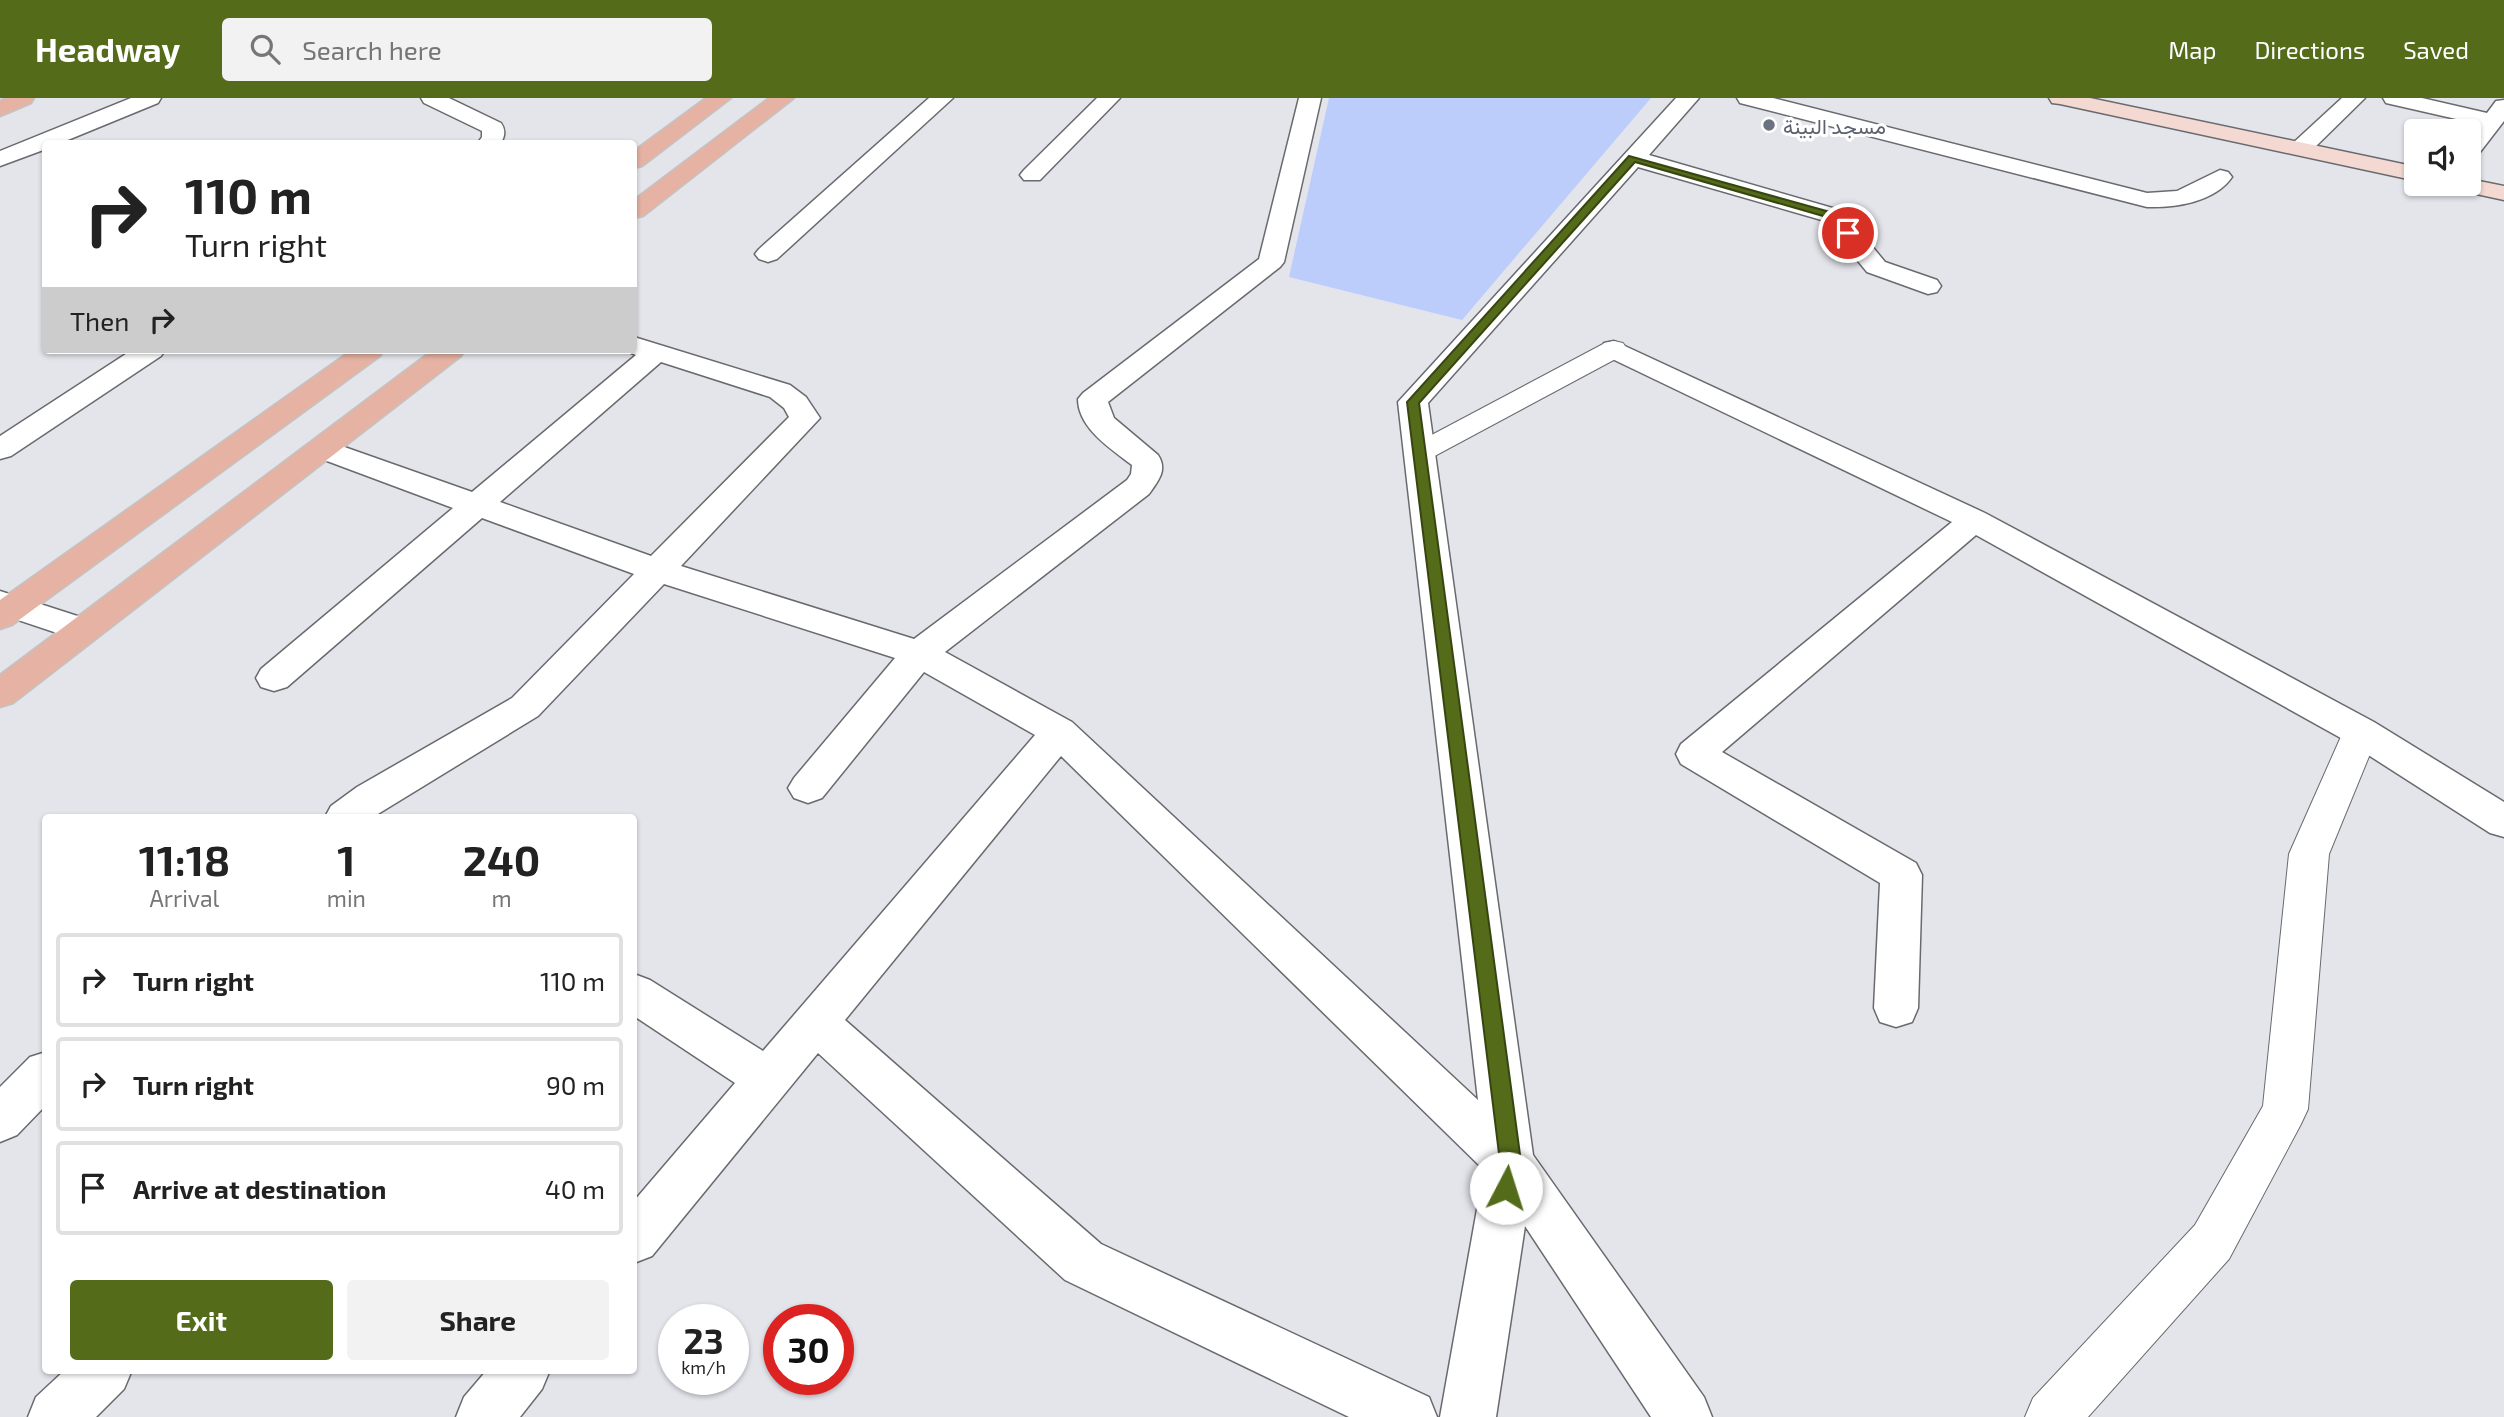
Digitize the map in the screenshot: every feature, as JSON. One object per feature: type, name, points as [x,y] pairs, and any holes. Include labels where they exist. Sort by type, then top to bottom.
[{"type":"main road","points":[[0,108],[23,98]]},
{"type":"main road","points":[[637,159],[720,98]]},
{"type":"main road","points":[[637,209],[783,98]]},
{"type":"main road","points":[[5,608],[364,354]]},
{"type":"main road","points":[[0,694],[446,354]]},
{"type":"street","points":[[47,140],[150,98]]},
{"type":"street","points":[[432,98],[493,128],[491,140]]},
{"type":"street","points":[[768,254],[942,98]]},
{"type":"street","points":[[1032,175],[1109,98]]},
{"type":"street","points":[[808,788],[919,653],[1138,487],[1147,474],[1147,462],[1095,418],[1091,407],[1093,399],[1271,262],[1310,98]]},
{"type":"street","points":[[1468,1417],[1510,1162],[1413,402],[1688,98]]},
{"type":"street","points":[[1748,98],[2147,200],[2169,202],[2188,198],[2220,177]]},
{"type":"street","points":[[2060,98],[2404,171]]},
{"type":"street","points":[[2301,148],[2354,98]]},
{"type":"street","points":[[2394,98],[2498,114],[2481,136]]},
{"type":"street","points":[[0,159],[42,142]]},
{"type":"street","points":[[1633,158],[1834,216],[1876,267],[1928,286]]},
{"type":"street","points":[[2481,188],[2504,193]]},
{"type":"street","points":[[274,678],[477,506],[645,349],[780,391],[796,403],[805,418],[525,707],[371,811]]},
{"type":"street","points":[[1614,349],[1974,520],[2361,732],[2504,822]]},
{"type":"street","points":[[0,450],[145,354]]},
{"type":"street","points":[[322,449],[656,570],[919,653],[1059,732],[1510,1162],[1684,1417]]},
{"type":"street","points":[[1896,1009],[1901,875],[1695,754],[1974,520]]},
{"type":"street","points":[[5,608],[84,630]]},
{"type":"street","points":[[637,1235],[1059,732]]},
{"type":"street","points":[[637,995],[768,1079]]},
{"type":"street","points":[[816,1022],[1083,1262],[1409,1417]]},
{"type":"street","points":[[0,1120],[42,1076]]},
{"type":"street","points":[[56,1417],[101,1374]]},
{"type":"street","points":[[484,1417],[520,1374]]},
{"type":"lane","points":[[1419,453],[1614,349]]},
{"type":"lane","points":[[2052,1417],[2212,1242],[2285,1109],[2309,854],[2361,732]]},
{"type":"shaded area","points":[[1329,98],[1651,98],[1462,320],[1289,277]]},
{"type":"place","name":"مسجد البينة","points":[[1769,125]]},
{"type":"route","points":[[1506,1188],[1510,1162],[1413,402],[1633,158],[1834,216],[1848,233]]}]
